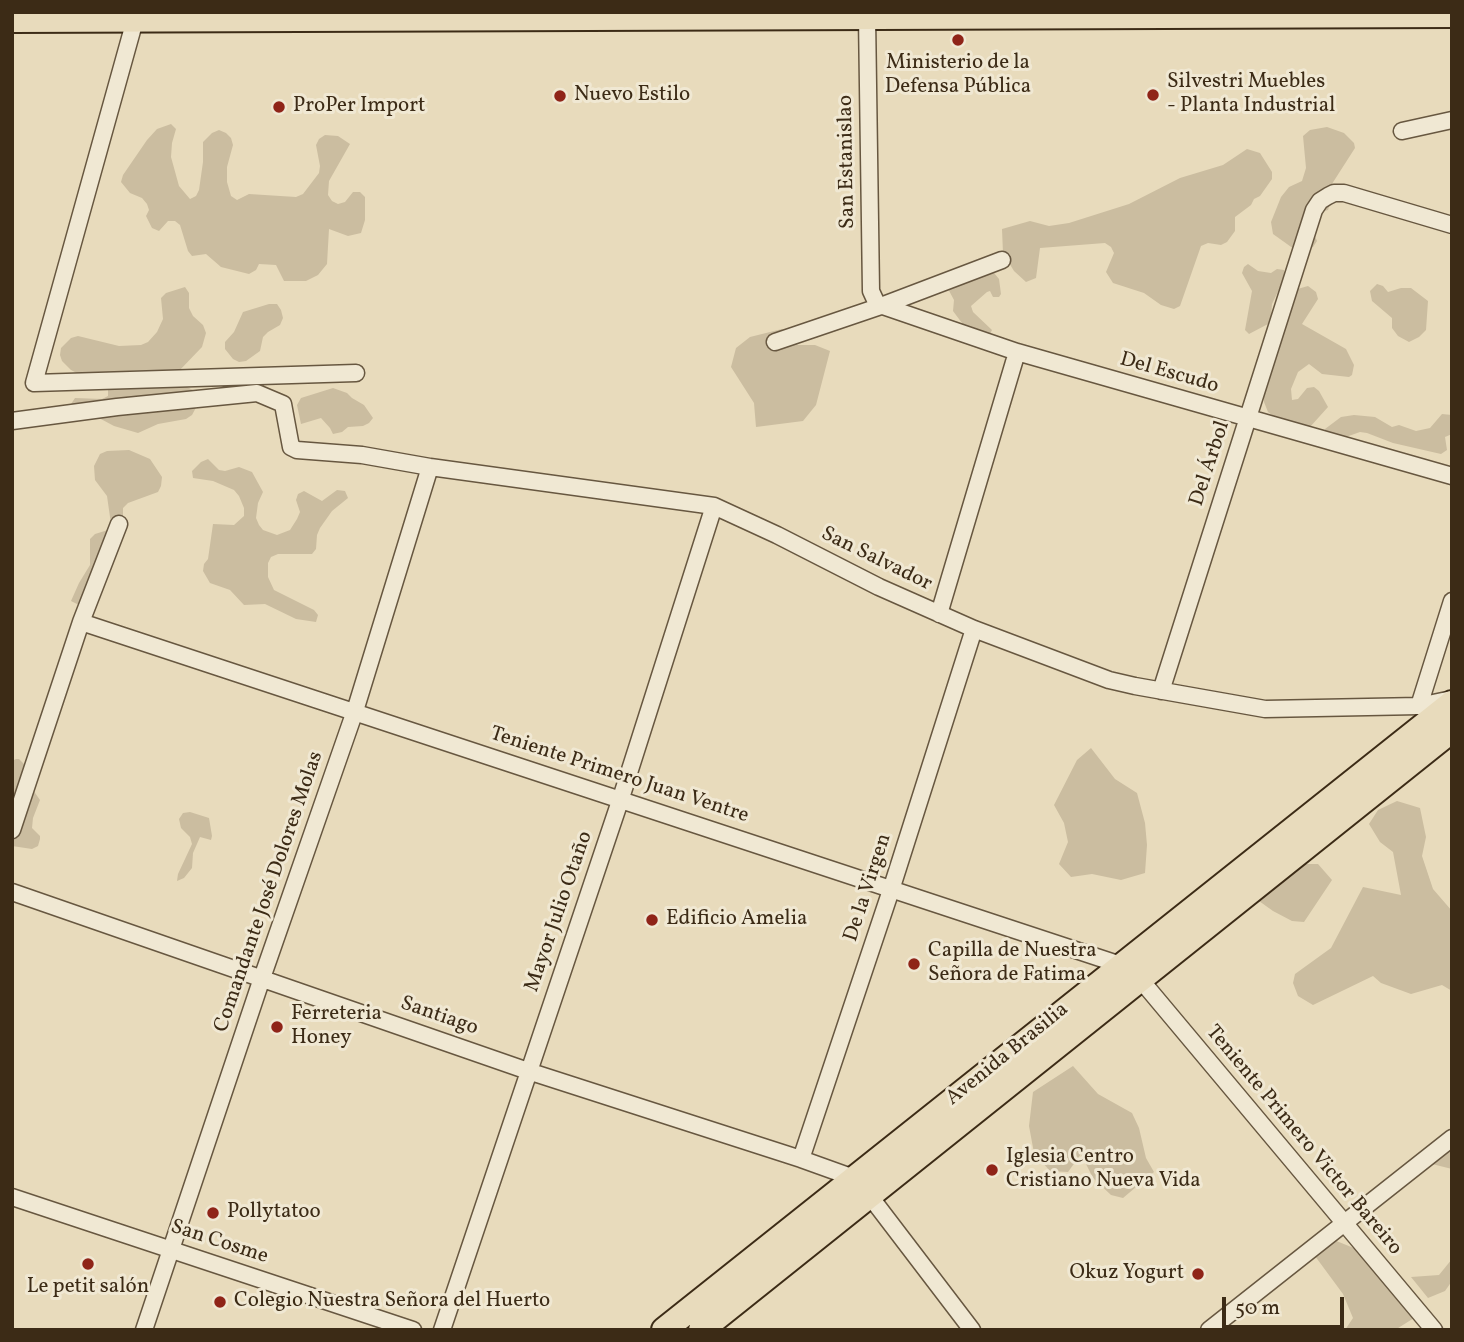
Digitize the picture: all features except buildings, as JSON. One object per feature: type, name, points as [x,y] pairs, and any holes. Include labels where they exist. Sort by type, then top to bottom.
[{"type":"main road","points":[[12,20],[286,16],[1452,16]]},
{"type":"main road","name":"Avenida Brasilia","points":[[664,1330],[770,1260],[1130,972],[1452,701]]},
{"type":"main road","name":"Avenida Brasilia","points":[[1130,972],[1452,730]]},
{"type":"main road","name":"Avenida Brasilia","points":[[701,1330],[770,1260]]},
{"type":"street","name":"San Estanislao","points":[[867,18],[871,291],[879,305]]},
{"type":"street","points":[[135,20],[34,383],[356,373]]},
{"type":"street","points":[[1402,131],[1452,120]]},
{"type":"street","name":"Del Árbol","points":[[1161,691],[1314,210],[1320,201],[1328,196],[1344,193],[1452,225]]},
{"type":"street","points":[[775,342],[1002,260]]},
{"type":"street","name":"Del Escudo","points":[[879,305],[1017,352],[1452,476]]},
{"type":"street","points":[[939,614],[1017,352]]},
{"type":"street","name":"San Salvador","points":[[12,421],[257,393],[283,404],[291,447],[306,452],[362,455],[430,467],[714,506],[939,614],[1109,680],[1265,709],[1419,706],[1452,701]]},
{"type":"street","name":"Comandante José Dolores Molas","points":[[144,1330],[355,711],[430,467]]},
{"type":"street","name":"Mayor Julio Otaño","points":[[442,1330],[621,798],[714,506]]},
{"type":"street","points":[[12,830],[81,622],[119,524]]},
{"type":"street","points":[[1419,706],[1452,601]]},
{"type":"street","name":"Teniente Primero Juan Ventre","points":[[81,622],[621,798],[1130,972]]},
{"type":"street","name":"De la Virgen","points":[[801,1159],[974,629]]},
{"type":"street","name":"Santiago","points":[[12,892],[528,1071],[801,1159],[861,1187]]},
{"type":"street","name":"Teniente Primero Victor Bareiro","points":[[1130,972],[1434,1330]]},
{"type":"street","points":[[1209,1330],[1452,1138]]},
{"type":"street","points":[[861,1187],[972,1330]]},
{"type":"street","name":"San Cosme","points":[[12,1197],[413,1330]]},
{"type":"shaded area","points":[[171,124],[176,129],[171,157],[179,186],[190,199],[196,196],[199,190],[203,142],[219,130],[231,138],[233,145],[227,167],[227,182],[231,196],[237,200],[249,194],[296,197],[303,194],[319,173],[316,145],[319,139],[325,135],[338,136],[350,144],[329,181],[328,195],[338,204],[345,202],[353,192],[360,192],[365,197],[365,220],[361,233],[348,236],[329,229],[327,264],[318,275],[306,281],[284,281],[276,265],[259,264],[256,270],[249,274],[221,267],[206,254],[192,256],[180,225],[175,221],[168,221],[159,231],[152,228],[146,216],[149,210],[147,204],[142,198],[130,193],[121,182],[147,140],[157,129]]},
{"type":"shaded area","points":[[1327,127],[1344,133],[1354,143],[1355,148],[1330,187],[1331,201],[1328,210],[1321,212],[1314,234],[1317,241],[1307,250],[1294,249],[1273,234],[1271,222],[1281,197],[1289,187],[1302,181],[1306,168],[1303,136],[1310,130]]},
{"type":"shaded area","points":[[1247,149],[1260,153],[1272,172],[1272,179],[1260,196],[1235,217],[1235,231],[1227,242],[1201,246],[1180,306],[1174,309],[1161,305],[1144,293],[1113,283],[1106,272],[1114,253],[1105,243],[1040,248],[1036,278],[1026,282],[1014,271],[1003,253],[1002,229],[1030,221],[1049,226],[1069,223],[1129,204],[1180,178],[1223,165]]},
{"type":"shaded area","points":[[1248,264],[1258,271],[1271,273],[1277,269],[1284,270],[1285,277],[1272,304],[1268,324],[1249,334],[1245,330],[1252,291],[1242,273]]},
{"type":"shaded area","points":[[990,268],[999,279],[1001,294],[999,297],[993,297],[990,291],[987,292],[971,306],[973,312],[992,330],[989,336],[967,328],[962,323],[953,311],[954,300],[947,287]]},
{"type":"shaded area","points":[[1377,284],[1388,292],[1411,288],[1428,301],[1426,330],[1419,337],[1409,342],[1398,336],[1392,328],[1392,318],[1372,301],[1370,291]]},
{"type":"shaded area","points":[[1308,286],[1316,292],[1318,299],[1302,324],[1346,349],[1354,365],[1349,377],[1322,374],[1309,364],[1298,372],[1291,389],[1292,400],[1298,399],[1307,388],[1314,387],[1328,407],[1310,427],[1276,418],[1268,412],[1264,402],[1264,389],[1294,290]]},
{"type":"shaded area","points":[[185,287],[189,293],[189,308],[206,333],[202,347],[178,372],[181,384],[198,395],[199,402],[192,415],[186,419],[158,424],[138,433],[99,418],[84,418],[72,410],[71,404],[75,398],[102,399],[108,396],[108,389],[71,370],[62,361],[61,348],[71,338],[78,336],[119,346],[148,342],[163,319],[161,298],[166,293]]},
{"type":"shaded area","points":[[277,304],[281,310],[283,318],[280,325],[263,337],[260,351],[246,361],[233,359],[225,349],[225,342],[234,332],[243,312]]},
{"type":"shaded area","points":[[782,329],[798,345],[815,345],[830,351],[816,405],[803,421],[756,427],[754,403],[731,367],[736,348],[750,337]]},
{"type":"shaded area","points":[[333,388],[347,393],[364,405],[373,418],[369,423],[348,427],[333,434],[321,418],[301,424],[297,405],[301,398]]},
{"type":"shaded area","points":[[1442,414],[1452,415],[1452,434],[1445,437],[1447,450],[1441,454],[1393,443],[1367,433],[1360,432],[1343,438],[1324,432],[1341,417],[1354,415],[1375,417],[1392,427],[1399,425],[1416,431],[1430,428]]},
{"type":"shaded area","points":[[129,450],[150,459],[162,477],[161,486],[158,492],[128,503],[123,508],[123,522],[84,605],[77,604],[71,601],[90,565],[90,539],[95,534],[108,530],[111,524],[107,496],[95,480],[94,466],[100,454]]},
{"type":"shaded area","points":[[208,459],[219,470],[239,467],[252,472],[263,492],[256,518],[263,530],[277,535],[290,530],[297,519],[300,512],[296,500],[298,494],[304,491],[322,501],[337,490],[345,491],[348,498],[332,511],[320,528],[316,549],[312,554],[278,554],[271,557],[268,563],[268,577],[274,590],[314,610],[318,615],[316,622],[296,619],[265,604],[244,605],[230,590],[210,583],[203,571],[208,559],[213,524],[234,525],[244,516],[244,508],[234,490],[213,481],[193,478],[192,471]]},
{"type":"shaded area","points":[[1091,748],[1115,779],[1137,793],[1145,823],[1145,873],[1121,880],[1092,874],[1071,877],[1059,864],[1068,842],[1064,823],[1054,805],[1077,760]]},
{"type":"shaded area","points":[[16,759],[25,765],[33,790],[40,800],[32,828],[40,839],[38,846],[32,849],[12,846],[12,761]]},
{"type":"shaded area","points":[[1397,801],[1420,808],[1426,837],[1422,856],[1433,889],[1452,911],[1452,991],[1442,985],[1411,994],[1381,983],[1373,976],[1313,1005],[1298,996],[1293,983],[1295,974],[1331,948],[1363,887],[1401,895],[1393,852],[1380,842],[1369,824],[1378,810]]},
{"type":"shaded area","points":[[190,812],[209,818],[212,836],[211,840],[200,837],[193,853],[192,868],[184,878],[177,881],[192,844],[190,837],[181,828],[179,819],[183,813]]},
{"type":"shaded area","points":[[1298,864],[1318,864],[1332,880],[1304,922],[1292,921],[1259,901],[1266,887]]},
{"type":"shaded area","points":[[1073,1066],[1098,1094],[1132,1113],[1139,1128],[1146,1158],[1154,1172],[1123,1198],[1111,1195],[1093,1178],[1081,1154],[1068,1172],[1050,1171],[1034,1153],[1029,1126],[1033,1092]]},
{"type":"shaded area","points":[[1452,1136],[1452,1169],[1416,1160]]},
{"type":"shaded area","points":[[1329,1238],[1376,1257],[1414,1318],[1395,1330],[1345,1330],[1353,1318],[1343,1294],[1312,1252]]},
{"type":"shaded area","points":[[1452,1259],[1452,1281],[1445,1291],[1428,1298],[1411,1277],[1439,1275]]},
{"type":"place","name":"Ministerio de la Defensa Pública","points":[[958,40]]},
{"type":"place","name":"Silvestri Muebles - Planta Industrial","points":[[1153,95]]},
{"type":"place","name":"Nuevo Estilo","points":[[560,96]]},
{"type":"place","name":"ProPer Import","points":[[279,107]]},
{"type":"place","name":"Edificio Amelia","points":[[652,920]]},
{"type":"place","name":"Capilla de Nuestra Señora de Fatima","points":[[914,964]]},
{"type":"place","name":"Ferreteria Honey","points":[[277,1027]]},
{"type":"place","name":"Iglesia Centro Cristiano Nueva Vida","points":[[992,1170]]},
{"type":"place","name":"Pollytatoo","points":[[213,1213]]},
{"type":"place","name":"Le petit salón","points":[[88,1264]]},
{"type":"place","name":"Okuz Yogurt","points":[[1198,1274]]},
{"type":"place","name":"Colegio Nuestra Señora del Huerto","points":[[220,1302]]}]
